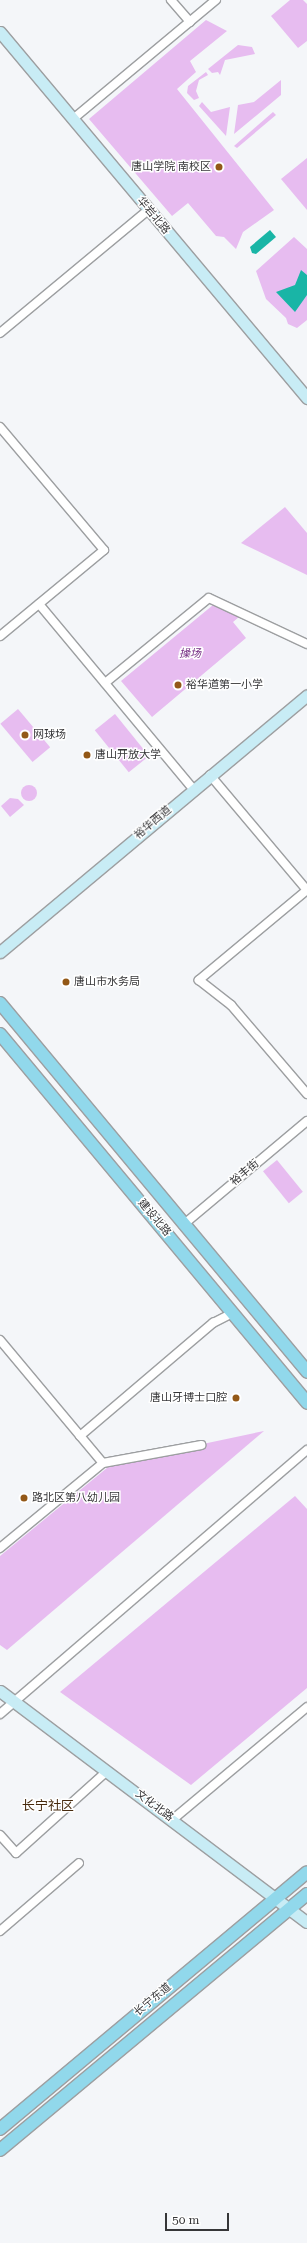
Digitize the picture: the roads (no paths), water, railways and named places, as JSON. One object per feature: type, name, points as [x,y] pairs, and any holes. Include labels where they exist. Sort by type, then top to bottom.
[{"type":"main road","name":"建设北路","points":[[0,1003],[307,1372]]},
{"type":"main road","name":"建设北路","points":[[0,1034],[307,1403]]},
{"type":"main road","name":"长宁东道","points":[[0,2129],[307,1872]]},
{"type":"main road","name":"长宁东道","points":[[0,2150],[307,1894]]},
{"type":"street","points":[[171,0],[190,22]]},
{"type":"street","points":[[73,119],[216,0]]},
{"type":"street","name":"华岩北路","points":[[0,32],[307,398]]},
{"type":"street","points":[[0,333],[148,210]]},
{"type":"street","points":[[0,427],[104,550],[0,636]]},
{"type":"street","points":[[105,683],[209,598],[307,644]]},
{"type":"street","points":[[39,604],[193,789]]},
{"type":"street","name":"裕华西道","points":[[0,952],[307,695]]},
{"type":"street","points":[[210,775],[307,890],[199,980],[231,1005],[307,1094]]},
{"type":"street","name":"裕丰街","points":[[184,1225],[307,1121]]},
{"type":"street","points":[[80,1436],[213,1323],[233,1314]]},
{"type":"street","points":[[0,1340],[103,1463]]},
{"type":"street","points":[[0,1548],[103,1463],[201,1445]]},
{"type":"street","points":[[0,1714],[307,1450]]},
{"type":"street","name":"文化北路","points":[[0,1691],[307,1922]]},
{"type":"street","points":[[172,1820],[307,1707]]},
{"type":"street","points":[[0,1835],[16,1853],[107,1771]]},
{"type":"street","points":[[0,1931],[79,1863]]},
{"type":"place","name":"唐山学院 南校区","points":[[219,167]]},
{"type":"place","name":"裕华道第一小学","points":[[178,685]]},
{"type":"place","name":"网球场","points":[[25,735]]},
{"type":"place","name":"唐山开放大学","points":[[87,755]]},
{"type":"place","name":"唐山市水务局","points":[[66,982]]},
{"type":"place","name":"唐山牙博士口腔","points":[[236,1398]]},
{"type":"place","name":"路北区第八幼儿园","points":[[24,1498]]},
{"type":"district","name":"长宁社区","points":[[48,1806]]},
{"type":"park label","name":"操场","points":[[190,654]]}]
